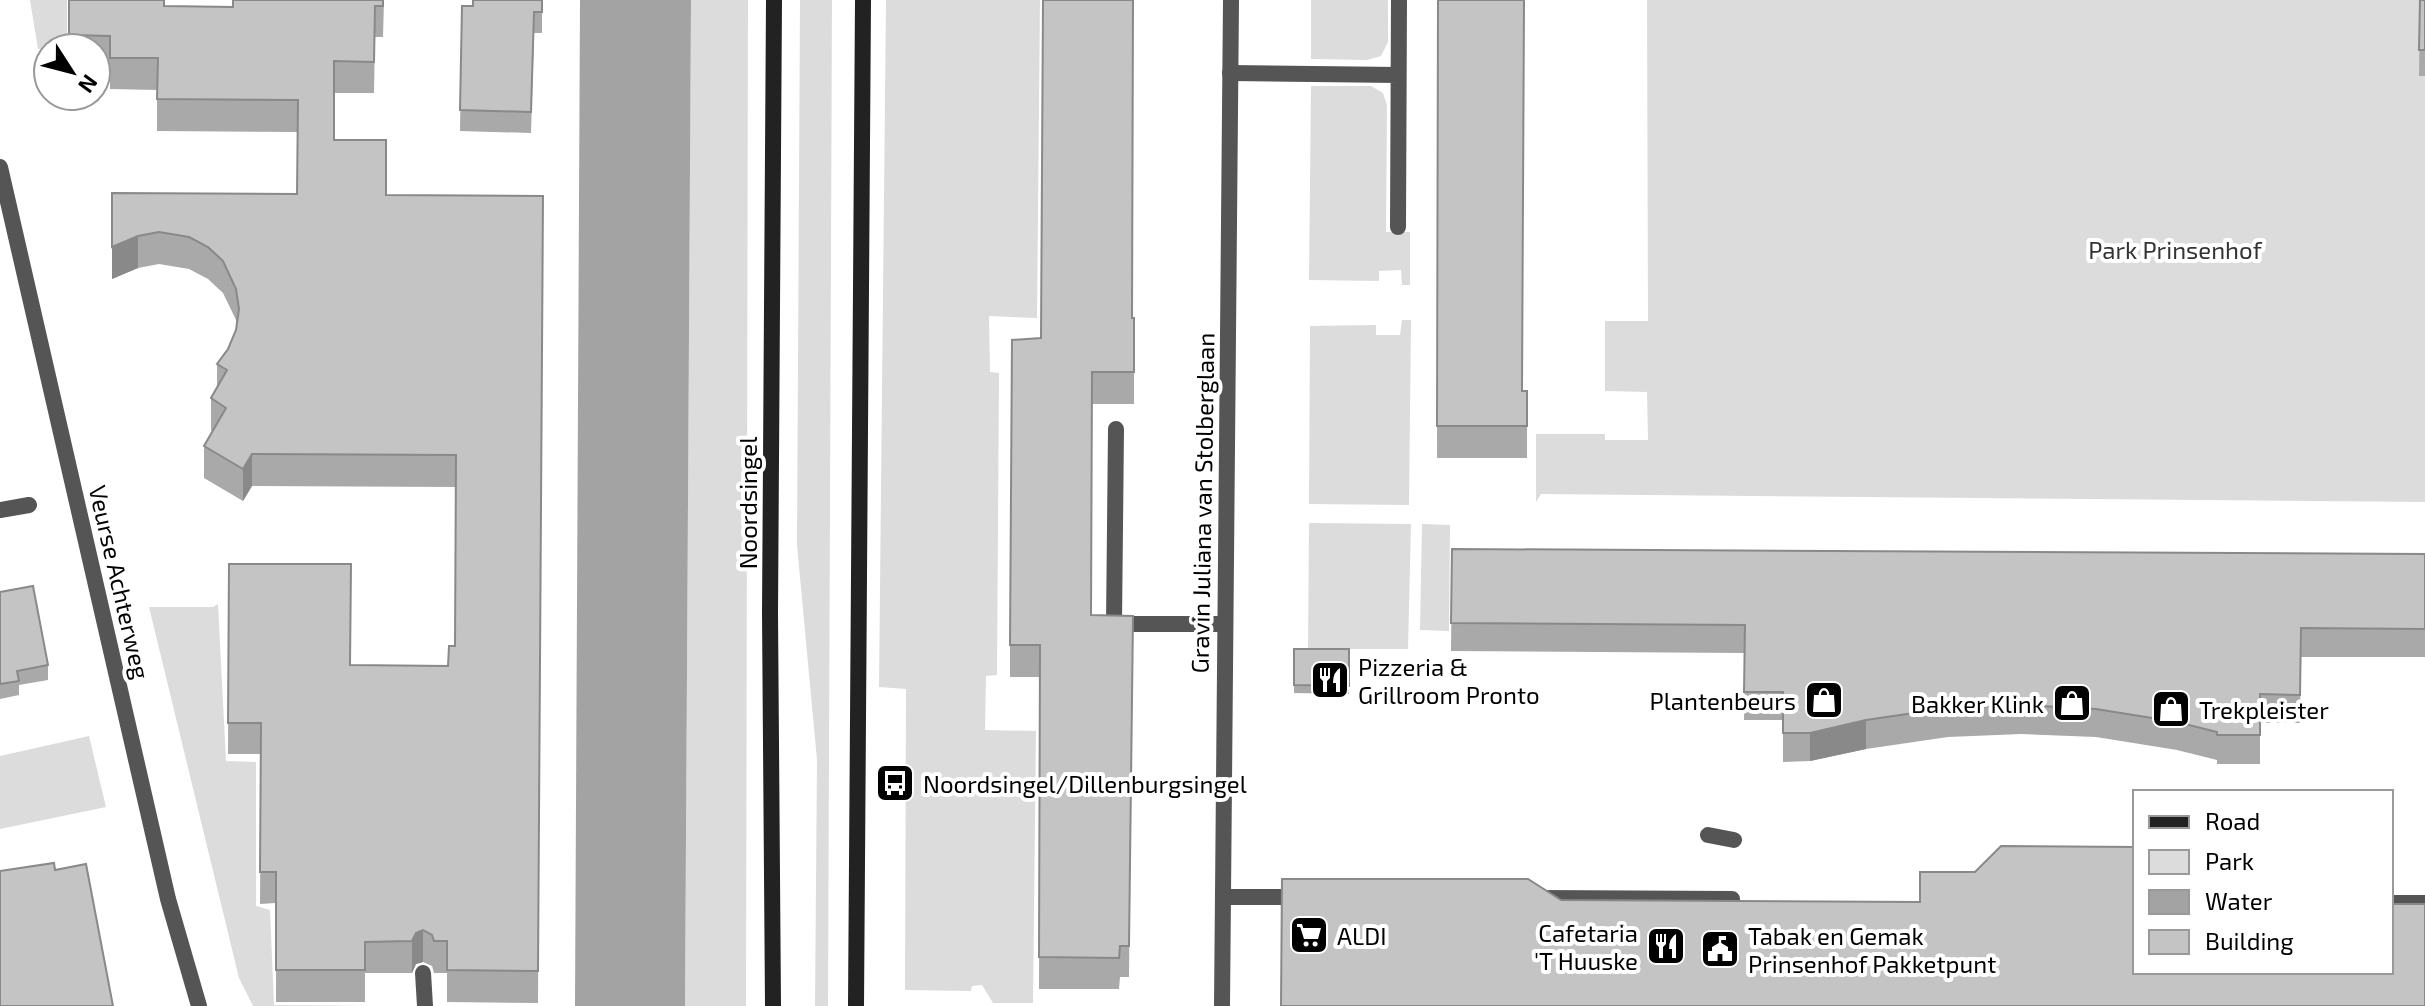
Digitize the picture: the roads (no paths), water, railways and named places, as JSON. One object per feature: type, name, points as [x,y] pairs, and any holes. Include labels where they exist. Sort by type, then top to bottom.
[{"type":"main road","name":"Noordsingel","points":[[773,1006],[770,597],[774,0]]},
{"type":"main road","points":[[856,1006],[863,0]]},
{"type":"street","name":"Gravin Juliana van Stolberglaan","points":[[1222,1006],[1231,0]]},
{"type":"street","points":[[1398,227],[1399,0]]},
{"type":"street","points":[[1230,73],[1398,75]]},
{"type":"street","name":"Veurse Achterweg","points":[[0,167],[168,899],[199,1006]]},
{"type":"street","points":[[1116,429],[1114,624],[1225,624]]},
{"type":"street","points":[[0,510],[29,505]]},
{"type":"street","points":[[1708,835],[1734,840]]},
{"type":"street","points":[[1223,897],[1324,897]]},
{"type":"street","points":[[1528,898],[1732,899]]},
{"type":"street","points":[[2393,903],[2425,903]]},
{"type":"street","points":[[423,973],[425,1006]]},
{"type":"water","points":[[580,0],[691,0],[685,1006],[575,1006]]},
{"type":"place","name":"Pizzeria & Grillroom Pronto","points":[[1330,680]]},
{"type":"place","name":"Plantenbeurs","points":[[1824,700]]},
{"type":"place","name":"Bakker Klink","points":[[2072,703]]},
{"type":"place","name":"Trekpleister","points":[[2171,709]]},
{"type":"place","name":"Noordsingel/Dillenburgsingel","points":[[895,783]]},
{"type":"place","name":"ALDI","points":[[1309,935]]},
{"type":"place","name":"Cafetaria 'T Huuske","points":[[1666,946]]},
{"type":"place","name":"Tabak en Gemak Prinsenhof Pakketpunt","points":[[1720,949]]},
{"type":"park label","name":"Park Prinsenhof","points":[[2175,249]]}]
